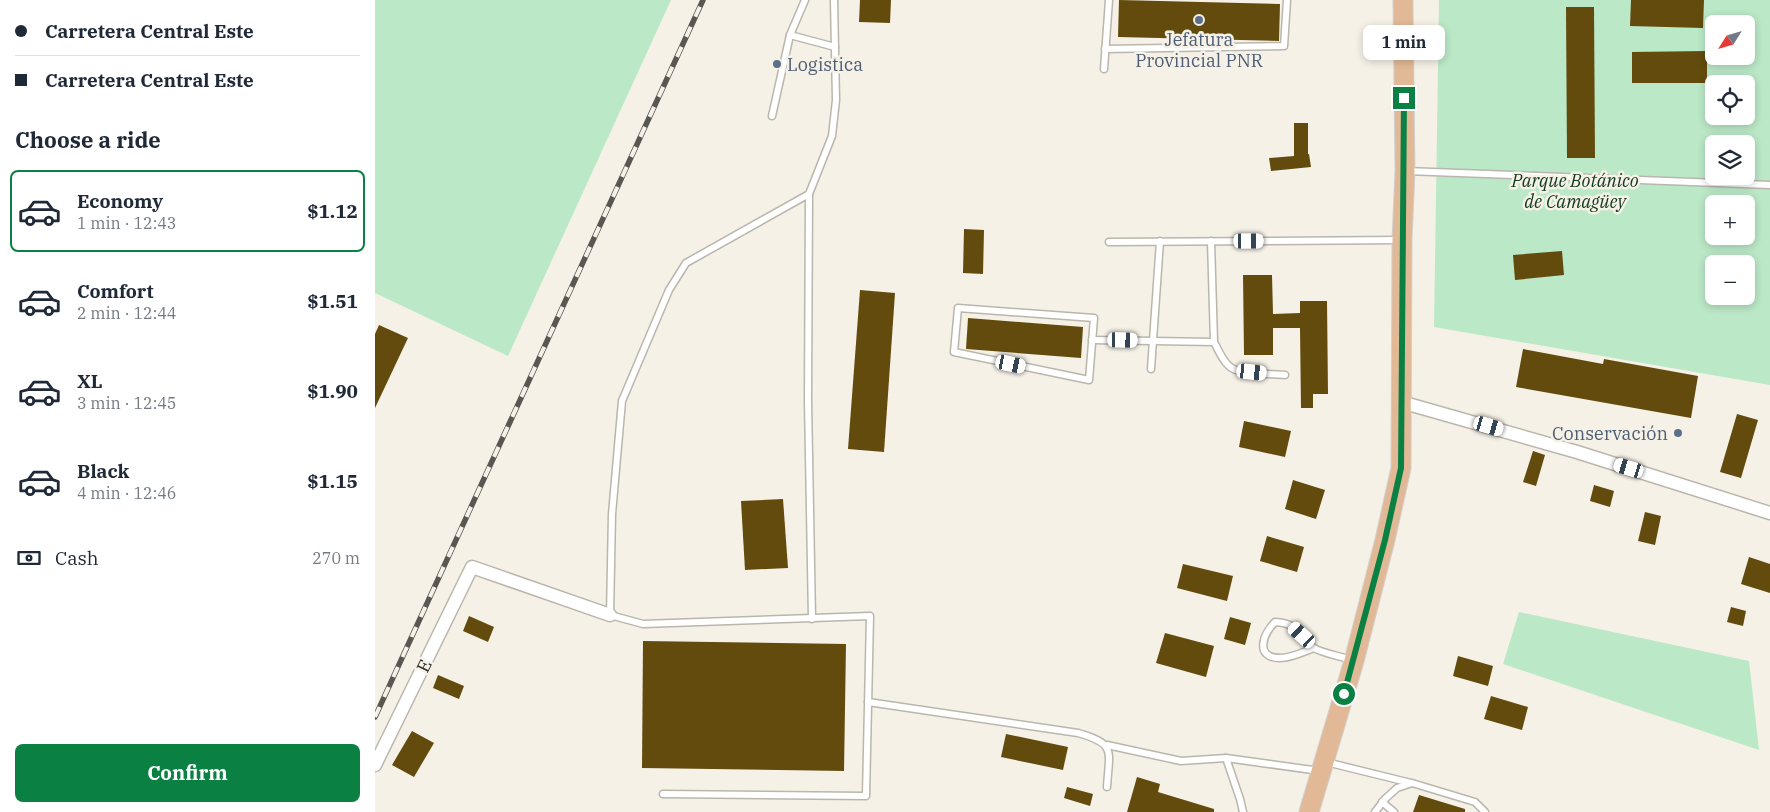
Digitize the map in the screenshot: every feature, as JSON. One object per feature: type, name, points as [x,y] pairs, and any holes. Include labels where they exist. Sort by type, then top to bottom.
[{"type":"main road","points":[[1309,812],[1354,661],[1401,468],[1402,240],[1405,171],[1403,0]]},
{"type":"street","points":[[1401,402],[1577,452],[1770,513]]},
{"type":"street","name":"E","points":[[375,765],[472,568],[610,615]]},
{"type":"lane","points":[[772,116],[790,35],[805,0]]},
{"type":"lane","points":[[812,619],[808,401],[809,194],[832,136],[836,100],[834,0]]},
{"type":"lane","points":[[1104,69],[1109,0]]},
{"type":"lane","points":[[1105,49],[1284,46],[1287,0]]},
{"type":"lane","points":[[790,35],[835,47]]},
{"type":"lane","points":[[1405,171],[1770,185]]},
{"type":"lane","points":[[663,794],[866,796],[870,616],[643,624],[610,615],[612,514],[622,401],[669,290],[686,263],[809,194]]},
{"type":"lane","points":[[1109,242],[1402,240]]},
{"type":"lane","points":[[1151,369],[1160,241]]},
{"type":"lane","points":[[1211,241],[1214,342],[1227,363],[1235,370],[1285,375]]},
{"type":"lane","points":[[958,308],[1094,318],[1092,340],[1089,380],[954,352],[958,308]]},
{"type":"lane","points":[[1092,340],[1214,342]]},
{"type":"lane","points":[[1314,648],[1293,656],[1273,657],[1266,653],[1263,648],[1263,638],[1275,622],[1282,622],[1292,626],[1314,648],[1354,661]]},
{"type":"lane","points":[[868,702],[1078,733],[1097,738],[1107,745],[1181,761],[1226,758],[1322,767],[1412,783],[1475,802],[1485,812]]},
{"type":"lane","points":[[1107,745],[1109,754],[1107,787]]},
{"type":"lane","points":[[1226,758],[1243,812]]},
{"type":"lane","points":[[1375,812],[1382,802],[1397,788],[1412,783]]},
{"type":"lane","points":[[1382,802],[1394,812]]},
{"type":"green space","points":[[375,0],[671,0],[508,356],[375,293]]},
{"type":"green space","name":"Parque Botánico de Camagüey","points":[[1439,0],[1770,0],[1770,385],[1434,327]]},
{"type":"green space","points":[[1519,612],[1749,661],[1759,750],[1503,664]]},
{"type":"building","points":[[860,0],[891,0],[890,23],[859,22]]},
{"type":"building","name":"Jefatura Provincial PNR","points":[[1119,0],[1280,4],[1279,41],[1118,37]]},
{"type":"building","points":[[1631,0],[1704,0],[1703,28],[1630,26]]},
{"type":"building","points":[[1566,7],[1594,7],[1595,158],[1567,158]]},
{"type":"building","points":[[1705,51],[1707,75],[1705,75],[1705,83],[1632,83],[1632,52]]},
{"type":"building","points":[[1294,123],[1308,123],[1308,154],[1311,167],[1271,171],[1269,158],[1294,156]]},
{"type":"building","points":[[964,229],[984,230],[983,274],[963,273]]},
{"type":"building","points":[[1562,251],[1564,275],[1515,280],[1513,255]]},
{"type":"building","points":[[1243,275],[1272,275],[1273,314],[1300,313],[1300,301],[1327,301],[1328,394],[1313,394],[1313,408],[1301,408],[1300,328],[1273,328],[1273,355],[1244,355]]},
{"type":"building","points":[[860,290],[895,293],[884,452],[848,449]]},
{"type":"building","points":[[968,318],[1083,327],[1081,358],[966,349]]},
{"type":"building","points":[[379,325],[408,338],[375,408],[375,334]]},
{"type":"building","points":[[1523,349],[1603,364],[1604,359],[1698,376],[1691,418],[1516,387]]},
{"type":"building","points":[[1737,414],[1758,420],[1741,478],[1720,472]]},
{"type":"building","points":[[1244,421],[1291,431],[1285,457],[1239,447]]},
{"type":"building","points":[[1533,451],[1545,455],[1536,486],[1523,482]]},
{"type":"building","points":[[1293,480],[1325,490],[1316,519],[1285,509]]},
{"type":"building","points":[[1594,485],[1614,491],[1610,507],[1590,501]]},
{"type":"building","points":[[783,499],[788,568],[745,570],[741,501]]},
{"type":"building","points":[[1645,512],[1661,516],[1655,545],[1638,541]]},
{"type":"building","points":[[1267,536],[1304,547],[1297,572],[1260,561]]},
{"type":"building","points":[[1749,557],[1770,564],[1770,593],[1741,584]]},
{"type":"building","points":[[1183,564],[1233,576],[1227,601],[1177,588]]},
{"type":"building","points":[[1731,607],[1746,611],[1743,626],[1727,622]]},
{"type":"building","points":[[469,616],[494,627],[488,642],[463,631]]},
{"type":"building","points":[[1230,617],[1251,623],[1245,645],[1224,639]]},
{"type":"building","points":[[1165,633],[1214,646],[1206,677],[1156,663]]},
{"type":"building","points":[[643,641],[846,644],[844,771],[642,768]]},
{"type":"building","points":[[1458,656],[1493,666],[1488,686],[1453,676]]},
{"type":"building","points":[[438,675],[464,686],[459,699],[433,688]]},
{"type":"building","points":[[1491,696],[1528,707],[1522,730],[1484,719]]},
{"type":"building","points":[[412,731],[434,743],[414,777],[392,765]]},
{"type":"building","points":[[1006,734],[1068,747],[1063,770],[1001,757]]},
{"type":"building","points":[[1137,777],[1160,784],[1158,792],[1214,809],[1214,812],[1127,812]]},
{"type":"building","points":[[1067,787],[1093,794],[1090,806],[1064,798]]},
{"type":"building","points":[[1419,795],[1465,809],[1465,812],[1413,812]]},
{"type":"railway","points":[[375,717],[703,0]]},
{"type":"place","name":"Jefatura Provincial PNR","points":[[1199,20]]},
{"type":"place","name":"Logistica","points":[[777,64]]},
{"type":"place","name":"Conservación","points":[[1678,433]]},
{"type":"route","points":[[1344,694],[1385,540],[1401,468],[1402,240],[1405,171],[1404,98]]}]
